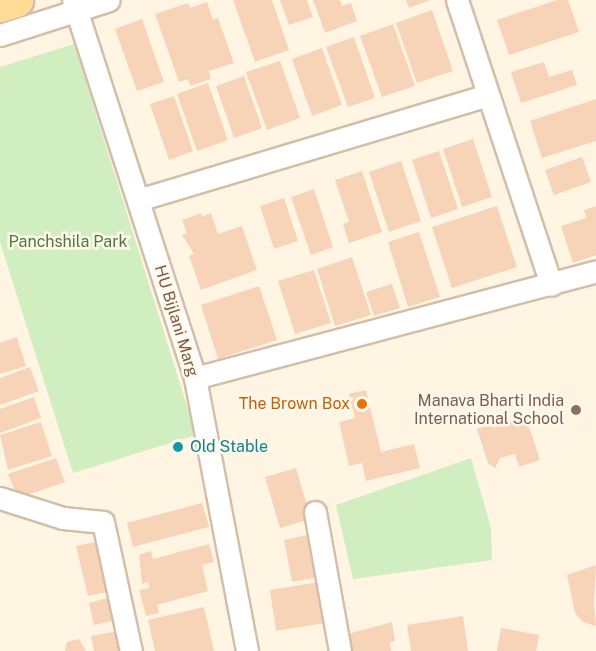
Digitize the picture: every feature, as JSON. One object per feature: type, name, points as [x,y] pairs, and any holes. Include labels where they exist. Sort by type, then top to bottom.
[{"type":"main road","points":[[0,5],[16,0]]},
{"type":"street","points":[[0,35],[75,5],[109,0]]},
{"type":"street","points":[[457,0],[551,285]]},
{"type":"street","name":"HU Bijlani Marg","points":[[75,5],[195,378],[248,651]]},
{"type":"street","points":[[138,200],[488,95]]},
{"type":"street","points":[[195,378],[551,285],[596,271]]},
{"type":"street","points":[[0,498],[63,518],[103,522],[131,651]]},
{"type":"street","points":[[315,512],[340,651]]},
{"type":"green space","name":"Panchshila Park","points":[[74,44],[196,435],[73,473],[0,242],[0,67]]},
{"type":"green space","points":[[471,458],[491,528],[492,560],[353,579],[336,505]]},
{"type":"building","points":[[233,0],[272,0],[289,50],[255,62]]},
{"type":"building","points":[[280,0],[307,0],[313,17],[289,25]]},
{"type":"building","points":[[313,0],[340,0],[342,6],[351,3],[357,21],[325,33]]},
{"type":"building","points":[[406,0],[430,0],[409,8]]},
{"type":"building","points":[[557,0],[568,0],[579,32],[509,55],[497,20]]},
{"type":"building","points":[[207,2],[213,20],[218,18],[234,63],[209,71],[211,79],[190,86],[188,79],[179,82],[155,14],[188,3],[190,8]]},
{"type":"building","points":[[432,10],[453,71],[417,83],[396,23]]},
{"type":"building","points":[[142,19],[164,82],[137,91],[115,29]]},
{"type":"building","points":[[393,24],[415,86],[382,97],[360,36]]},
{"type":"building","points":[[354,37],[375,98],[348,107],[326,47]]},
{"type":"building","points":[[322,48],[342,105],[312,116],[292,59]]},
{"type":"building","points":[[280,61],[300,118],[267,130],[246,72]]},
{"type":"building","points":[[544,62],[549,77],[572,70],[577,85],[521,103],[511,72]]},
{"type":"building","points":[[244,76],[262,128],[234,138],[216,86]]},
{"type":"building","points":[[208,83],[228,140],[197,151],[177,94]]},
{"type":"building","points":[[174,96],[193,151],[169,160],[150,104]]},
{"type":"building","points":[[596,99],[596,141],[542,158],[530,121]]},
{"type":"building","points":[[473,139],[492,197],[462,207],[443,149]]},
{"type":"building","points":[[439,151],[458,209],[431,218],[412,160]]},
{"type":"building","points":[[582,157],[591,182],[554,195],[545,170]]},
{"type":"building","points":[[401,161],[421,221],[389,232],[369,172]]},
{"type":"building","points":[[362,171],[382,232],[349,243],[343,224],[349,222],[335,180]]},
{"type":"building","points":[[314,189],[333,247],[311,255],[291,197]]},
{"type":"building","points":[[284,198],[298,241],[274,249],[260,206]]},
{"type":"building","points":[[497,206],[517,267],[452,288],[432,227]]},
{"type":"building","points":[[596,206],[596,255],[573,263],[561,226],[586,218],[584,210]]},
{"type":"building","points":[[201,213],[202,217],[211,213],[218,234],[242,226],[257,270],[201,290],[189,256],[194,254],[182,235],[187,233],[182,220]]},
{"type":"building","points":[[419,232],[440,297],[408,307],[388,242]]},
{"type":"building","points":[[352,257],[371,315],[335,326],[317,269]]},
{"type":"building","points":[[314,270],[331,323],[295,334],[278,281]]},
{"type":"building","points":[[392,284],[400,308],[374,316],[366,292]]},
{"type":"building","points":[[259,286],[277,340],[218,359],[201,305]]},
{"type":"building","points":[[17,337],[26,366],[0,374],[0,343]]},
{"type":"building","points":[[30,367],[39,391],[0,405],[0,378]]},
{"type":"building","points":[[366,390],[381,452],[414,444],[420,468],[366,481],[362,463],[349,466],[339,422],[355,418],[349,394]]},
{"type":"building","points":[[34,397],[41,418],[0,433],[0,409]]},
{"type":"building","points":[[525,414],[540,460],[519,467],[515,454],[500,458],[495,468],[488,463],[477,429],[490,424],[494,428],[501,423],[509,426],[511,419]]},
{"type":"building","points":[[41,422],[52,456],[8,470],[0,435]]},
{"type":"building","points":[[56,458],[65,482],[18,498],[8,474]]},
{"type":"building","points":[[296,468],[311,519],[280,528],[265,477]]},
{"type":"building","points":[[202,503],[209,527],[133,547],[127,523]]},
{"type":"building","points":[[317,533],[325,576],[292,582],[284,540]]},
{"type":"building","points":[[100,541],[111,591],[88,596],[76,546]]},
{"type":"building","points":[[209,544],[214,562],[202,565],[208,591],[157,605],[159,613],[146,616],[139,590],[149,588],[148,582],[142,584],[139,555],[151,551],[153,559]]},
{"type":"building","points":[[596,565],[594,604],[596,626],[583,622],[575,613],[567,575]]},
{"type":"building","points":[[325,581],[331,622],[276,631],[270,590]]},
{"type":"building","points":[[111,597],[117,620],[94,625],[89,603]]},
{"type":"building","points":[[204,607],[214,651],[155,651],[148,620]]},
{"type":"building","points":[[463,616],[468,651],[411,651],[407,625]]},
{"type":"building","points":[[392,622],[395,641],[390,642],[391,651],[351,651],[348,634]]},
{"type":"building","points":[[501,628],[539,635],[536,651],[497,651]]},
{"type":"building","points":[[118,631],[122,651],[94,651],[91,636]]},
{"type":"building","points":[[79,639],[86,651],[65,651],[67,642]]},
{"type":"place","name":"The Brown Box","points":[[362,404]]},
{"type":"place","name":"Manava Bharti India International School","points":[[576,410]]},
{"type":"place","name":"Old Stable","points":[[178,447]]}]
